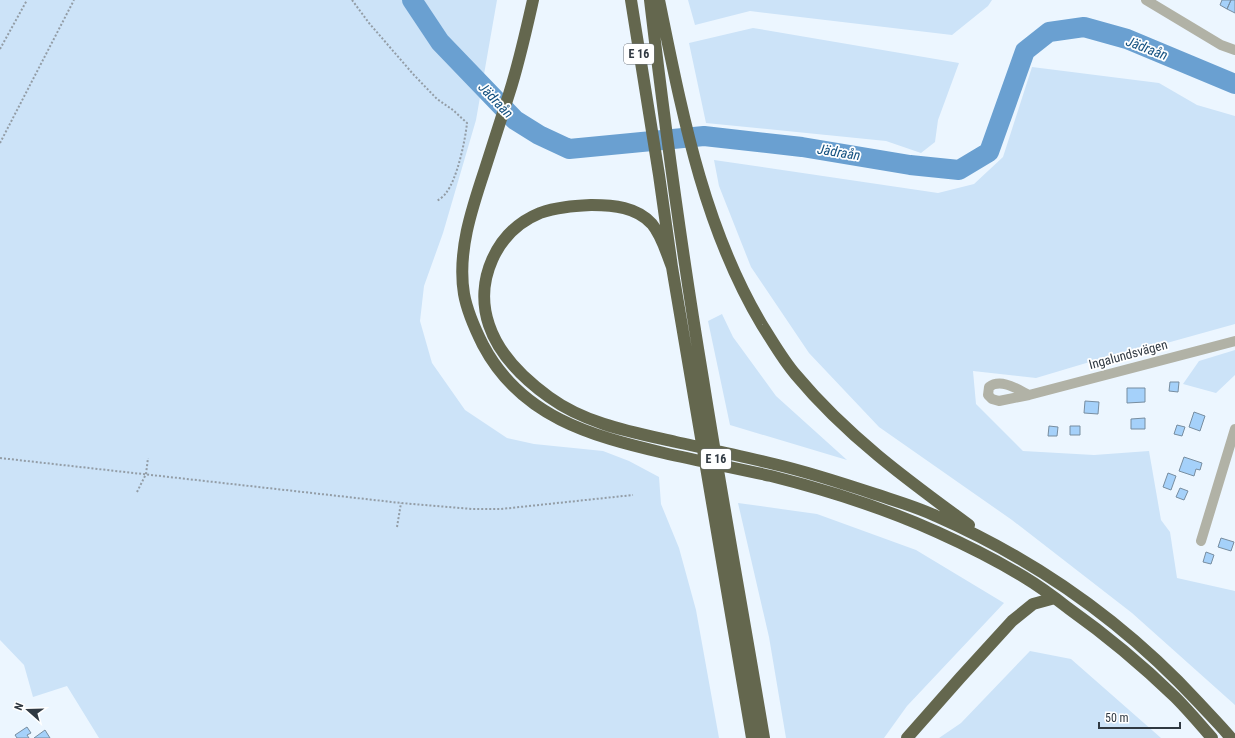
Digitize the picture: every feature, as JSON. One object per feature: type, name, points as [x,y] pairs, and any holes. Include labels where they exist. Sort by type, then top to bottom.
[{"type":"highway","points":[[533,0],[510,89],[470,220],[465,244],[463,276],[464,294],[469,312],[476,332],[488,354],[503,375],[527,398],[548,414],[574,427],[626,444],[742,470],[830,492],[883,510],[937,532],[1024,577],[1100,631],[1177,698],[1212,738]]},
{"type":"highway","name":"E 16","points":[[630,0],[659,176],[672,267],[752,738]]},
{"type":"highway","name":"E 16","points":[[650,0],[673,179],[703,380],[764,738]]},
{"type":"highway","points":[[659,0],[681,109],[700,178],[719,238],[747,299],[770,338],[795,374],[854,437],[878,457],[992,542],[1053,579],[1085,601],[1137,643],[1185,688],[1231,738]]},
{"type":"highway","points":[[672,267],[662,241],[651,224],[641,215],[630,210],[609,206],[578,206],[558,208],[540,213],[523,222],[510,233],[498,246],[491,259],[486,276],[484,294],[485,310],[489,326],[499,346],[515,367],[534,386],[556,402],[580,415],[627,431],[740,456],[833,480],[886,497],[934,515],[992,542]]},
{"type":"highway","points":[[907,738],[1012,621],[1033,604],[1055,598]]},
{"type":"street","points":[[1146,0],[1221,45],[1235,50]]},
{"type":"street","name":"Ingalundsvägen","points":[[1028,395],[1235,341]]},
{"type":"street","points":[[1201,541],[1235,429]]},
{"type":"path","points":[[0,49],[27,0]]},
{"type":"path","points":[[0,143],[74,0]]},
{"type":"path","points":[[352,0],[369,23],[413,74],[437,99],[453,110],[467,123],[465,142],[454,176],[446,194],[437,202]]},
{"type":"path","points":[[0,458],[401,504],[472,509],[501,509],[633,495]]},
{"type":"path","points":[[137,492],[146,474],[148,458]]},
{"type":"path","points":[[397,527],[401,504]]},
{"type":"shaded area","points":[[0,0],[497,0],[476,120],[443,233],[424,286],[420,321],[432,363],[465,410],[507,438],[534,444],[603,451],[629,461],[659,477],[661,504],[679,548],[696,610],[719,738],[99,738],[67,686],[33,697],[24,665],[0,640]]},
{"type":"shaded area","points":[[688,0],[992,0],[988,6],[952,35],[750,11],[695,25]]},
{"type":"shaded area","points":[[753,28],[959,63],[938,120],[935,142],[921,153],[886,141],[706,123],[689,43]]},
{"type":"shaded area","points":[[1032,67],[1159,83],[1197,105],[1235,116],[1235,324],[1138,351],[1093,361],[1036,378],[973,371],[976,404],[1023,451],[1094,455],[1149,451],[1161,520],[1170,532],[1177,578],[1235,591],[1235,705],[1132,613],[1012,520],[879,427],[809,353],[751,267],[719,186],[714,160],[938,193],[974,184],[1003,157]]},
{"type":"shaded area","points":[[722,314],[733,337],[776,396],[847,460],[730,425],[708,321]]},
{"type":"shaded area","points":[[1235,350],[1235,375],[1216,393],[1183,384],[1199,361]]},
{"type":"shaded area","points":[[738,503],[817,514],[916,550],[1004,603],[907,706],[884,738],[786,738],[769,637]]},
{"type":"shaded area","points":[[1030,651],[1071,659],[1161,738],[939,738],[961,723]]},
{"type":"building","points":[[1222,0],[1231,0],[1227,9],[1220,5]]},
{"type":"building","points":[[1231,0],[1235,0],[1235,13],[1227,9]]},
{"type":"building","points":[[1170,382],[1179,382],[1178,392],[1169,391]]},
{"type":"building","points":[[1127,388],[1145,388],[1145,402],[1127,403]]},
{"type":"building","points":[[1085,401],[1099,402],[1098,414],[1084,413]]},
{"type":"building","points":[[1194,412],[1205,416],[1200,431],[1189,427]]},
{"type":"building","points":[[1145,418],[1145,429],[1131,429],[1131,419]]},
{"type":"building","points":[[1177,425],[1185,427],[1182,436],[1174,434]]},
{"type":"building","points":[[1049,426],[1058,427],[1057,436],[1048,436]]},
{"type":"building","points":[[1070,426],[1080,426],[1080,435],[1070,435]]},
{"type":"building","points":[[1184,457],[1202,463],[1200,470],[1196,469],[1194,476],[1179,471]]},
{"type":"building","points":[[1168,473],[1176,476],[1171,490],[1163,487]]},
{"type":"building","points":[[1180,488],[1188,491],[1184,500],[1176,497]]},
{"type":"building","points":[[1221,538],[1234,542],[1231,551],[1218,547]]},
{"type":"building","points":[[1206,552],[1214,555],[1211,564],[1203,562]]},
{"type":"building","points":[[27,727],[31,733],[27,735],[29,738],[17,738],[15,735]]},
{"type":"building","points":[[45,730],[50,738],[34,738]]},
{"type":"waterway","name":"Jädraån","points":[[412,0],[440,42],[515,120],[539,135],[569,149],[704,136],[802,147],[910,165],[959,170],[989,152],[1025,51],[1049,32],[1084,27],[1127,39],[1235,84]]}]
